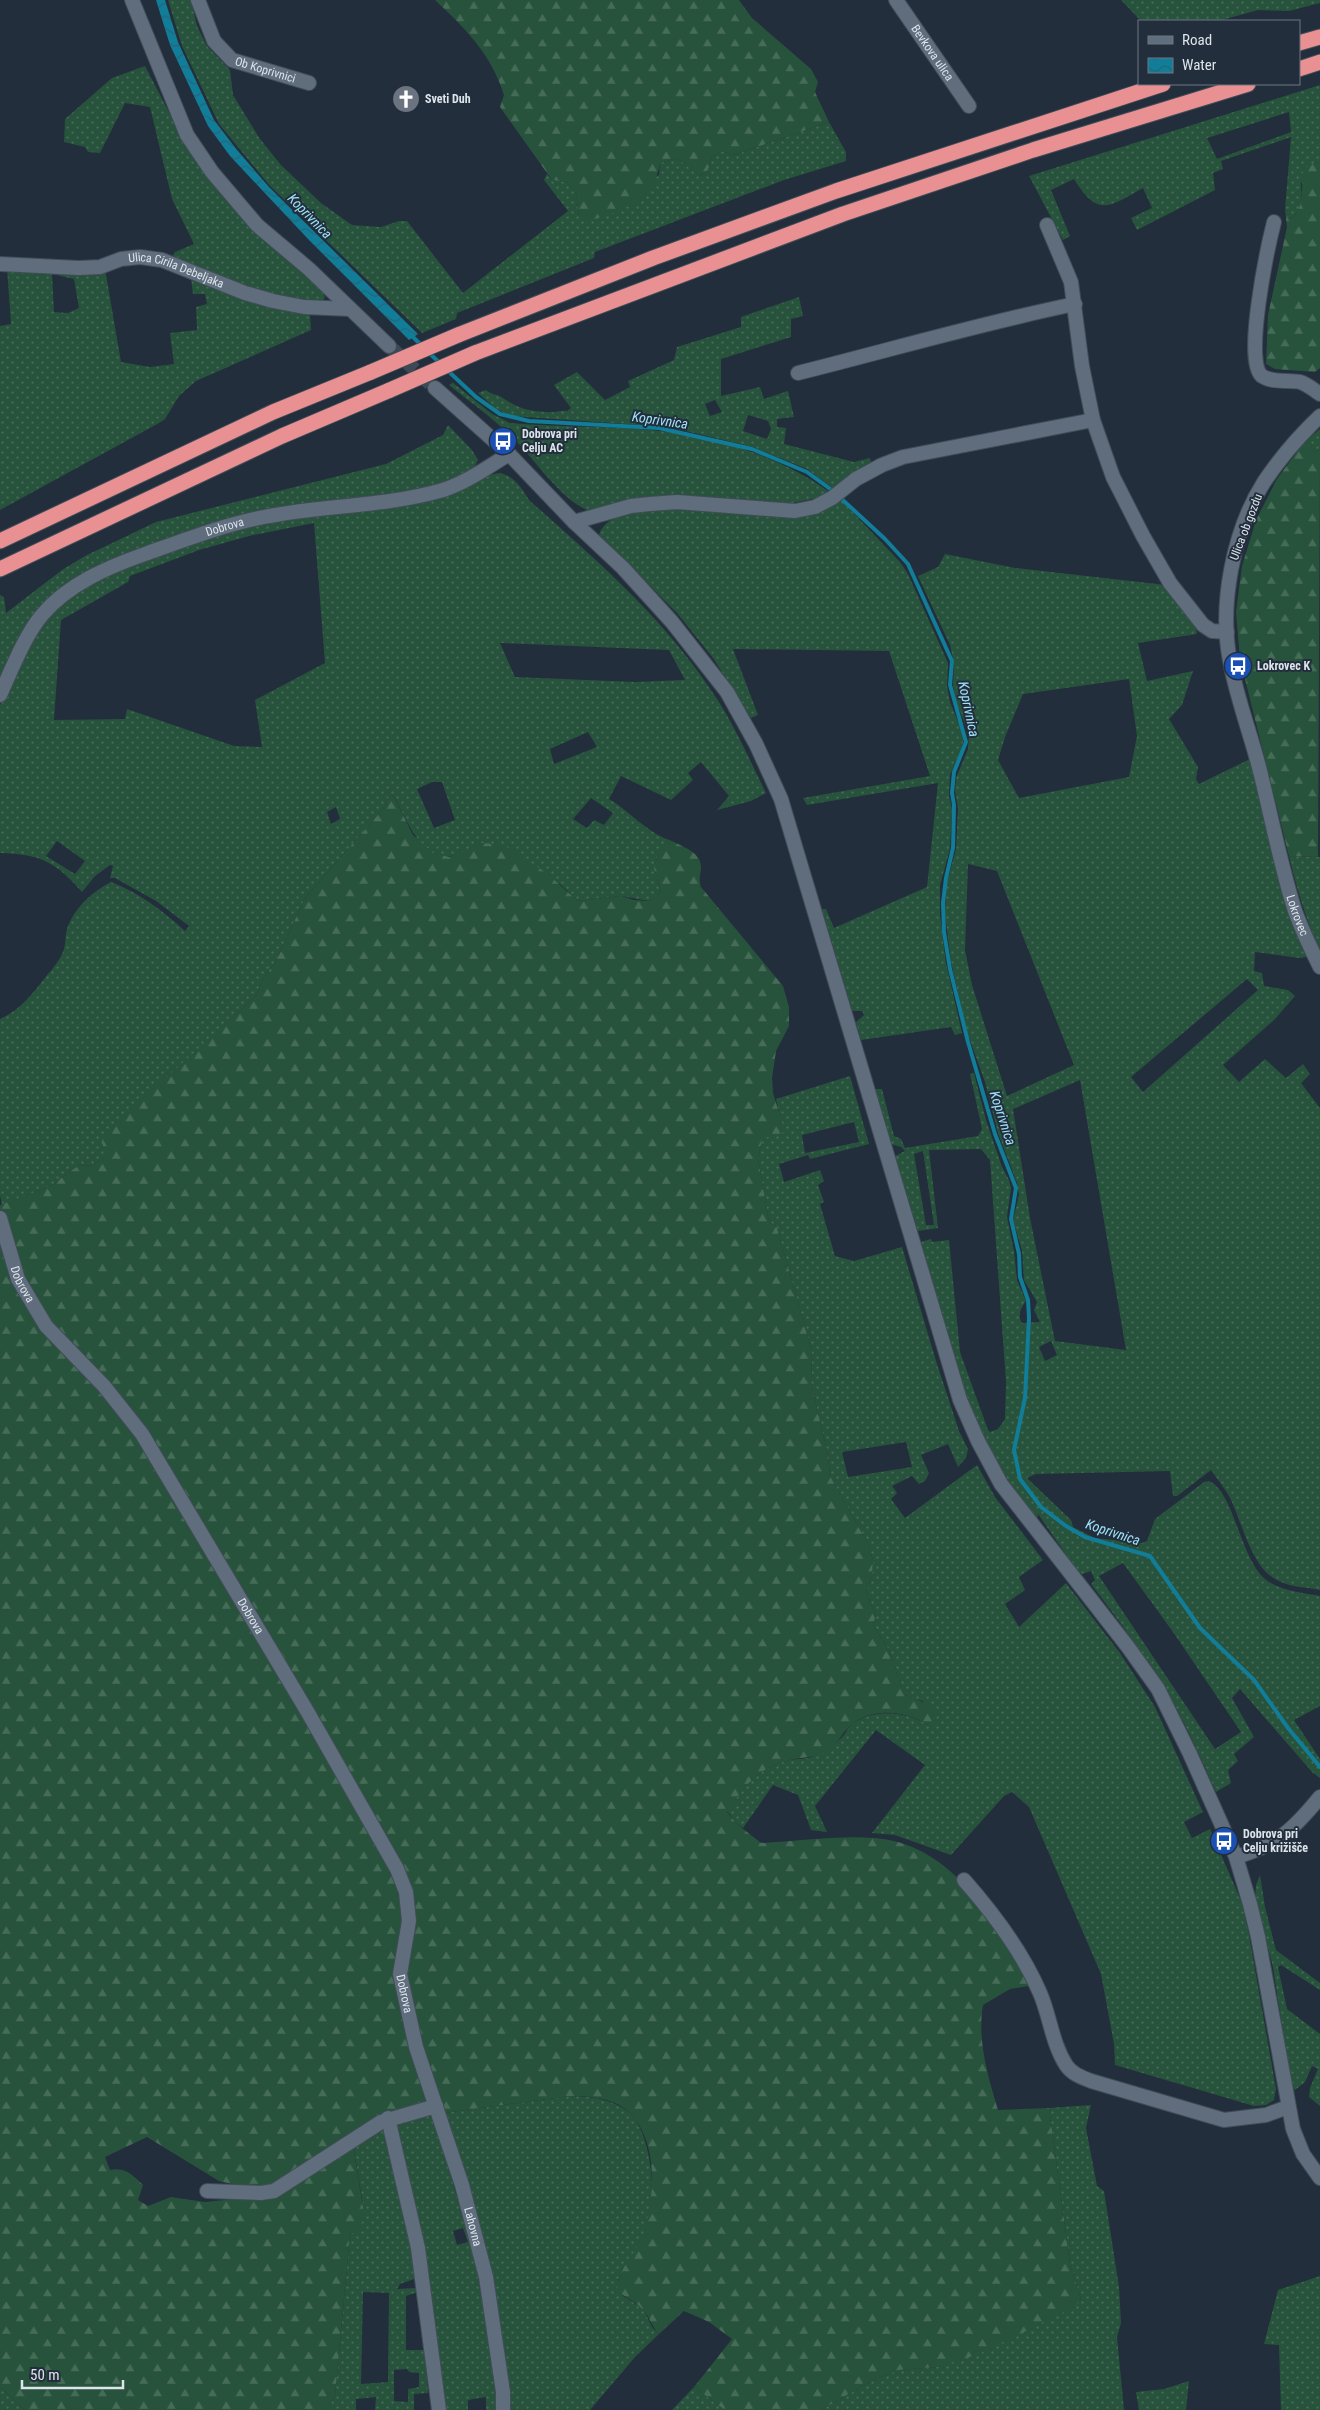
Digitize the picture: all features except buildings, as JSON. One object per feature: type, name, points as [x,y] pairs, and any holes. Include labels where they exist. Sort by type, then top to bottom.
[{"type":"highway","points":[[1300,43],[1320,37]]},
{"type":"highway","points":[[1300,68],[1320,62]]},
{"type":"highway","points":[[0,541],[272,412],[653,258],[836,190],[1160,85]]},
{"type":"highway","points":[[0,569],[282,436],[476,353],[843,214],[1033,150],[1245,85]]},
{"type":"street","points":[[132,0],[187,134],[212,172],[257,224],[309,269],[389,346]]},
{"type":"street","name":"Ob Koprivnici","points":[[198,0],[214,41],[232,60],[309,83]]},
{"type":"street","name":"Bevkova ulica","points":[[896,0],[969,106]]},
{"type":"street","points":[[1274,222],[1256,320],[1255,365],[1260,374],[1266,378],[1300,382],[1320,394]]},
{"type":"street","points":[[1047,225],[1071,282],[1082,366],[1093,420],[1113,477],[1161,570],[1203,625],[1212,631],[1227,632]]},
{"type":"street","name":"Ulica Cirila Debeljaka","points":[[0,264],[79,268],[100,267],[120,259],[140,257],[162,260],[245,293],[273,301],[304,307],[350,309]]},
{"type":"street","points":[[798,373],[912,345],[1009,318],[1075,304]]},
{"type":"street","points":[[435,388],[509,454],[574,522],[623,568],[672,622],[727,692],[756,744],[781,799],[960,1400],[978,1441],[1001,1484],[1128,1647],[1158,1689],[1190,1754],[1236,1857],[1258,1937],[1293,2129],[1303,2154],[1320,2178]]},
{"type":"street","name":"Ulica ob gozdu","points":[[1282,862],[1255,751],[1230,662],[1226,611],[1231,564],[1246,519],[1268,477],[1283,456],[1320,416]]},
{"type":"street","points":[[574,522],[631,506],[668,503],[795,511],[815,506],[832,498],[856,479],[882,465],[903,457],[1093,420]]},
{"type":"street","name":"Dobrova","points":[[0,695],[15,661],[41,616],[62,595],[118,564],[240,522],[265,517],[398,501],[445,489],[477,474],[509,454]]},
{"type":"street","name":"Lokrovec","points":[[1282,862],[1296,913],[1320,966]]},
{"type":"street","name":"Dobrova","points":[[0,1218],[18,1279],[46,1326],[104,1386],[142,1434],[307,1712],[398,1870],[406,1892],[409,1921],[400,1974],[416,2047]]},
{"type":"street","points":[[1236,1857],[1262,1849],[1281,1837],[1302,1819],[1320,1797]]},
{"type":"street","points":[[964,1880],[990,1908],[1016,1948],[1040,1994],[1057,2046],[1070,2071],[1090,2081],[1224,2120],[1266,2115],[1288,2107]]},
{"type":"street","name":"Lahovna","points":[[416,2047],[462,2185],[486,2277],[503,2392],[503,2410]]},
{"type":"street","points":[[207,2191],[261,2193],[274,2191],[388,2118],[436,2106]]},
{"type":"street","points":[[388,2118],[418,2248],[439,2410]]},
{"type":"green space","points":[[168,0],[191,0],[197,26],[207,46],[230,70],[233,95],[260,139],[281,165],[321,203],[352,225],[381,227],[399,221],[407,221],[463,293],[568,211],[544,180],[547,174],[552,180],[567,182],[576,194],[579,217],[659,175],[660,163],[677,158],[700,176],[708,170],[712,157],[723,151],[731,155],[737,154],[829,122],[846,152],[846,161],[784,180],[595,252],[594,258],[457,313],[456,319],[422,333],[270,186],[219,124],[182,46]]},
{"type":"green space","points":[[435,0],[739,0],[752,18],[811,69],[818,82],[815,92],[829,122],[737,154],[731,155],[723,151],[712,157],[708,170],[700,176],[677,158],[660,163],[657,177],[644,196],[635,203],[613,213],[588,221],[579,217],[576,194],[567,182],[552,180],[500,107],[504,95],[499,80],[485,55],[457,21]]},
{"type":"green space","points":[[1121,0],[1320,0],[1320,3],[1289,11],[1258,10],[1222,20],[1140,20]]},
{"type":"green space","points":[[145,66],[185,143],[254,230],[321,290],[325,297],[322,302],[267,294],[171,259],[175,252],[194,244],[172,199],[150,107],[125,103],[100,153],[88,152],[85,147],[64,142],[65,119],[112,78]]},
{"type":"green space","points":[[1320,85],[1320,163],[1316,162],[1301,183],[1302,204],[1294,217],[1286,218],[1285,209],[1291,137],[1221,161],[1223,169],[1213,173],[1215,190],[1137,230],[1131,218],[1152,208],[1143,188],[1113,204],[1097,204],[1090,200],[1074,179],[1051,190],[1070,236],[1063,240],[1029,176]],"holes":[[[1289,112],[1291,132],[1217,159],[1207,138]]]},
{"type":"green space","points":[[1317,162],[1320,163],[1320,368],[1315,372],[1275,369],[1266,364],[1268,315],[1287,227],[1286,218],[1294,217],[1300,206],[1303,169]]},
{"type":"green space","points":[[7,268],[105,269],[121,362],[150,367],[174,364],[170,333],[197,330],[196,307],[207,304],[205,294],[193,294],[191,278],[236,297],[267,307],[310,314],[311,330],[196,381],[179,396],[165,419],[159,423],[0,510],[0,326],[11,324]],"holes":[[[52,274],[74,279],[79,308],[68,313],[54,312]]]},
{"type":"green space","points":[[799,297],[803,316],[791,319],[791,337],[721,359],[721,396],[760,387],[764,399],[788,391],[794,417],[777,419],[777,427],[786,428],[784,444],[854,462],[870,458],[871,462],[853,472],[835,490],[807,469],[753,447],[669,427],[511,416],[496,409],[478,393],[486,390],[524,409],[541,412],[567,411],[571,408],[554,385],[577,372],[605,400],[630,387],[628,381],[674,360],[677,347],[741,327],[741,317]],"holes":[[[715,400],[722,412],[710,416],[705,404]],[[748,415],[768,421],[771,429],[767,439],[743,431]]]},
{"type":"green space","points":[[453,383],[492,414],[510,423],[649,430],[712,440],[774,461],[794,470],[831,493],[828,496],[792,503],[654,496],[589,511],[567,497],[509,434],[449,385]]},
{"type":"green space","points":[[448,425],[472,450],[478,460],[474,468],[449,482],[419,490],[338,503],[105,564],[69,584],[40,610],[17,642],[0,679],[0,595],[4,597],[6,613],[62,570],[85,556],[156,522],[386,464],[443,435]]},
{"type":"green space","points":[[1320,429],[1320,450],[1314,452],[1305,441]]},
{"type":"green space","points":[[1305,441],[1314,452],[1320,450],[1318,857],[1289,856],[1240,659],[1236,612],[1242,566],[1256,520],[1277,479]]},
{"type":"green space","points":[[500,473],[514,480],[530,501],[606,569],[654,618],[717,699],[737,733],[766,793],[751,801],[717,810],[729,796],[701,762],[688,773],[693,780],[671,800],[621,776],[609,799],[647,828],[672,841],[665,846],[657,858],[656,870],[661,892],[649,901],[621,896],[578,901],[561,885],[483,843],[455,855],[440,856],[422,845],[408,824],[393,795],[388,798],[383,809],[305,898],[276,961],[263,979],[256,996],[234,1016],[104,1158],[90,1166],[79,1165],[51,1186],[2,1205],[0,1195],[0,1019],[27,1000],[37,988],[61,955],[65,946],[67,929],[74,914],[91,895],[111,882],[132,891],[151,903],[185,931],[189,926],[156,901],[115,878],[110,878],[113,866],[110,865],[95,876],[82,892],[64,873],[46,862],[26,855],[0,853],[0,705],[11,677],[37,629],[69,596],[115,570],[207,537],[253,525],[409,503],[446,494],[489,475]],"holes":[[[314,523],[325,663],[255,700],[262,747],[234,746],[127,709],[125,719],[54,720],[61,620],[128,582],[130,576],[199,550],[249,536]],[[500,643],[669,650],[685,680],[635,682],[515,677]],[[588,732],[597,747],[554,764],[550,749]],[[432,782],[442,782],[455,820],[434,828],[417,789]],[[591,798],[613,813],[604,825],[594,820],[587,828],[573,819]],[[336,807],[340,819],[331,824],[327,812]],[[57,841],[85,861],[75,874],[46,856]]]},
{"type":"green space","points":[[839,498],[900,562],[908,574],[948,663],[947,686],[950,702],[964,736],[962,748],[950,775],[949,796],[952,808],[950,849],[940,885],[940,915],[946,963],[962,1033],[955,1035],[951,1027],[861,1040],[856,1022],[864,1015],[862,1011],[852,1011],[822,909],[826,909],[834,928],[927,887],[938,783],[807,805],[803,798],[930,776],[889,651],[733,649],[758,715],[751,718],[713,658],[677,613],[599,535],[610,521],[630,513],[656,510],[687,510],[793,517],[810,512]]},
{"type":"green space","points":[[945,554],[1015,568],[1166,585],[1196,628],[1197,634],[1138,643],[1147,681],[1193,671],[1182,705],[1169,719],[1198,767],[1196,779],[1199,784],[1250,759],[1281,882],[1307,957],[1299,958],[1255,952],[1254,971],[1262,973],[1264,986],[1288,990],[1295,996],[1275,1019],[1223,1065],[1239,1082],[1265,1059],[1286,1078],[1303,1064],[1310,1074],[1301,1083],[1320,1108],[1320,1590],[1283,1583],[1264,1570],[1252,1551],[1229,1496],[1211,1470],[1177,1496],[1173,1496],[1170,1471],[1036,1474],[1027,1478],[1071,1520],[1073,1527],[1095,1538],[1142,1543],[1147,1541],[1155,1519],[1204,1482],[1209,1481],[1218,1488],[1232,1513],[1251,1561],[1259,1573],[1269,1582],[1281,1588],[1320,1596],[1320,1706],[1294,1720],[1320,1759],[1320,1778],[1312,1772],[1240,1689],[1232,1698],[1254,1737],[1234,1754],[1238,1761],[1228,1770],[1231,1783],[1216,1792],[1179,1713],[1138,1648],[1091,1584],[1095,1580],[1091,1571],[1082,1574],[1076,1569],[1038,1514],[1037,1519],[1030,1512],[1000,1468],[971,1409],[952,1354],[921,1242],[931,1239],[932,1242],[949,1240],[960,1352],[988,1430],[990,1432],[998,1429],[1005,1419],[1006,1382],[990,1160],[981,1149],[929,1150],[938,1228],[918,1231],[895,1156],[905,1151],[901,1147],[891,1144],[875,1089],[882,1089],[894,1136],[901,1139],[905,1148],[978,1136],[982,1129],[970,1074],[974,1073],[986,1120],[1011,1188],[1007,1217],[1014,1251],[1017,1280],[1026,1301],[1020,1312],[1020,1317],[1022,1323],[1040,1322],[1034,1310],[1037,1302],[1024,1280],[1022,1251],[1013,1220],[1019,1195],[1017,1183],[998,1133],[985,1082],[967,1032],[951,962],[945,915],[946,886],[956,849],[958,808],[955,791],[956,778],[968,749],[969,734],[956,702],[953,686],[954,664],[950,645],[918,576],[938,567]],"holes":[[[1129,679],[1137,736],[1129,777],[1019,798],[998,760],[1005,737],[1023,694]],[[968,864],[997,871],[1074,1065],[1007,1096],[972,985],[965,950]],[[1247,979],[1258,990],[1143,1092],[1131,1077]],[[1080,1080],[1126,1350],[1055,1341],[1030,1218],[1013,1109]],[[923,1151],[934,1225],[926,1225],[914,1154]],[[1051,1341],[1057,1355],[1045,1361],[1039,1347]],[[1123,1563],[1241,1732],[1215,1749],[1099,1576]]]},
{"type":"green space","points":[[393,795],[413,835],[433,853],[449,857],[483,843],[504,845],[545,872],[578,901],[621,896],[634,900],[649,901],[661,892],[654,868],[658,854],[664,846],[672,841],[686,848],[698,857],[700,862],[701,887],[783,986],[789,1007],[789,1026],[776,1051],[772,1078],[773,1093],[785,1132],[762,1139],[758,1159],[769,1221],[777,1228],[812,1352],[811,1383],[828,1455],[830,1476],[868,1544],[873,1560],[872,1577],[866,1592],[876,1615],[873,1625],[889,1650],[904,1694],[929,1706],[938,1721],[932,1727],[913,1718],[891,1713],[869,1715],[859,1719],[824,1753],[786,1761],[759,1774],[745,1787],[727,1812],[737,1824],[761,1843],[861,1837],[903,1843],[927,1855],[949,1870],[987,1912],[1030,1982],[1029,1986],[1010,1989],[983,2005],[981,2032],[987,2071],[998,2110],[1049,2108],[1070,2264],[1081,2299],[1076,2306],[979,2354],[937,2367],[898,2370],[871,2381],[821,2410],[725,2410],[694,2387],[732,2339],[709,2322],[684,2311],[659,2334],[640,2307],[617,2290],[621,2274],[641,2239],[648,2217],[652,2186],[650,2155],[640,2126],[625,2109],[611,2101],[578,2096],[444,2113],[438,2099],[386,2115],[277,2187],[255,2189],[219,2181],[147,2137],[105,2157],[110,2170],[125,2171],[143,2185],[138,2200],[148,2206],[171,2197],[205,2202],[272,2195],[287,2189],[353,2144],[364,2214],[358,2234],[350,2232],[335,2396],[327,2410],[25,2410],[0,2387],[0,1205],[51,1186],[79,1165],[90,1166],[104,1158],[102,1136],[256,996],[263,979],[276,961],[305,898],[383,809],[388,798]]},
{"type":"green space","points":[[1289,856],[1320,857],[1320,951],[1302,904]]},
{"type":"green space","points":[[850,1076],[869,1144],[810,1159],[808,1155],[779,1164],[784,1182],[820,1170],[824,1181],[818,1185],[824,1202],[820,1204],[835,1256],[854,1261],[902,1247],[936,1361],[959,1431],[968,1449],[966,1458],[958,1467],[948,1444],[921,1455],[929,1473],[925,1481],[919,1484],[912,1476],[892,1486],[897,1493],[891,1499],[905,1518],[977,1465],[995,1497],[1043,1560],[1019,1577],[1025,1590],[1005,1604],[1019,1627],[1066,1583],[1120,1653],[1155,1707],[1203,1812],[1184,1822],[1192,1838],[1210,1829],[1242,1903],[1276,2089],[1274,2100],[1266,2105],[1254,2106],[1115,2065],[1114,2044],[1101,1974],[1029,1807],[1012,1792],[1004,1796],[951,1855],[895,1835],[872,1833],[925,1765],[876,1730],[815,1806],[827,1832],[811,1830],[798,1795],[773,1785],[743,1828],[737,1824],[727,1811],[745,1787],[759,1774],[790,1760],[813,1757],[839,1740],[850,1726],[859,1720],[869,1716],[891,1713],[913,1718],[932,1727],[923,1701],[904,1694],[889,1650],[873,1625],[876,1615],[866,1592],[872,1577],[873,1560],[868,1544],[830,1476],[828,1455],[811,1383],[812,1352],[777,1228],[769,1221],[758,1159],[762,1139],[780,1117],[776,1099]],"holes":[[[854,1122],[859,1142],[805,1153],[802,1135]],[[906,1442],[912,1467],[848,1477],[842,1452]]]},
{"type":"green space","points":[[1260,1875],[1265,1907],[1276,1950],[1320,1983],[1320,1990],[1281,1965],[1278,1967],[1287,2009],[1320,2034],[1320,2106],[1309,2097],[1310,2088],[1318,2069],[1312,2066],[1305,2082],[1295,2090],[1291,2086],[1273,1967],[1255,1898],[1256,1885]]},
{"type":"green space","points":[[570,2096],[601,2099],[616,2104],[634,2117],[643,2135],[650,2161],[652,2185],[648,2221],[635,2251],[618,2280],[623,2296],[643,2308],[652,2327],[659,2334],[635,2357],[590,2410],[508,2410],[444,2113]]},
{"type":"green space","points":[[1091,2105],[1086,2128],[1097,2186],[1104,2191],[1119,2287],[1121,2323],[1117,2337],[1124,2410],[821,2410],[871,2381],[898,2370],[937,2367],[1076,2306],[1081,2299],[1070,2264],[1049,2108]]},
{"type":"green space","points":[[433,2113],[475,2260],[498,2395],[497,2410],[486,2410],[486,2397],[468,2400],[468,2410],[445,2410],[393,2123]],"holes":[[[463,2228],[468,2242],[457,2245],[453,2231]]]},
{"type":"green space","points":[[386,2124],[418,2272],[414,2279],[400,2284],[397,2289],[417,2288],[418,2292],[406,2296],[406,2350],[425,2350],[428,2393],[414,2394],[414,2410],[375,2410],[376,2397],[356,2399],[356,2410],[327,2410],[335,2396],[350,2232],[354,2233],[363,2205],[353,2144]],"holes":[[[363,2292],[389,2293],[388,2382],[361,2384]],[[407,2369],[409,2372],[419,2373],[419,2387],[408,2389],[408,2402],[394,2401],[394,2370]]]},
{"type":"green space","points":[[1320,2276],[1320,2410],[1281,2410],[1279,2345],[1264,2344],[1278,2290]]},
{"type":"green space","points":[[1189,2381],[1186,2410],[1139,2410],[1136,2392],[1164,2389]]},
{"type":"green space","points":[[0,2387],[25,2410],[0,2410]]},
{"type":"green space","points":[[694,2387],[725,2410],[672,2410]]},
{"type":"water","points":[[156,0],[165,0],[178,42],[214,120],[237,150],[269,187],[418,334],[409,340],[309,240],[230,156],[208,126],[170,45]]},
{"type":"waterway","name":"Koprivnica","points":[[410,334],[423,347]]},
{"type":"waterway","name":"Koprivnica","points":[[428,352],[441,364]]},
{"type":"waterway","name":"Koprivnica","points":[[446,369],[476,397],[500,414],[529,421],[659,428],[752,449],[807,472],[833,491],[885,539],[908,564],[952,661],[950,685],[966,742],[954,772],[952,793],[954,805],[953,848],[946,878],[943,903],[944,932],[950,969],[968,1042],[995,1134],[1016,1188],[1011,1219],[1019,1254],[1020,1277],[1028,1300],[1029,1318],[1025,1398],[1014,1450],[1020,1479],[1041,1507],[1066,1526],[1085,1537],[1150,1556],[1200,1628],[1254,1680],[1288,1728],[1320,1767]]},
{"type":"tunnel","points":[[389,346],[435,388]]},
{"type":"place","name":"Sveti Duh","points":[[406,99]]},
{"type":"place","name":"Dobrova pri Celju AC","points":[[503,441]]},
{"type":"place","name":"Lokrovec K","points":[[1238,666]]},
{"type":"place","name":"Dobrova pri Celju križišče","points":[[1224,1841]]}]
